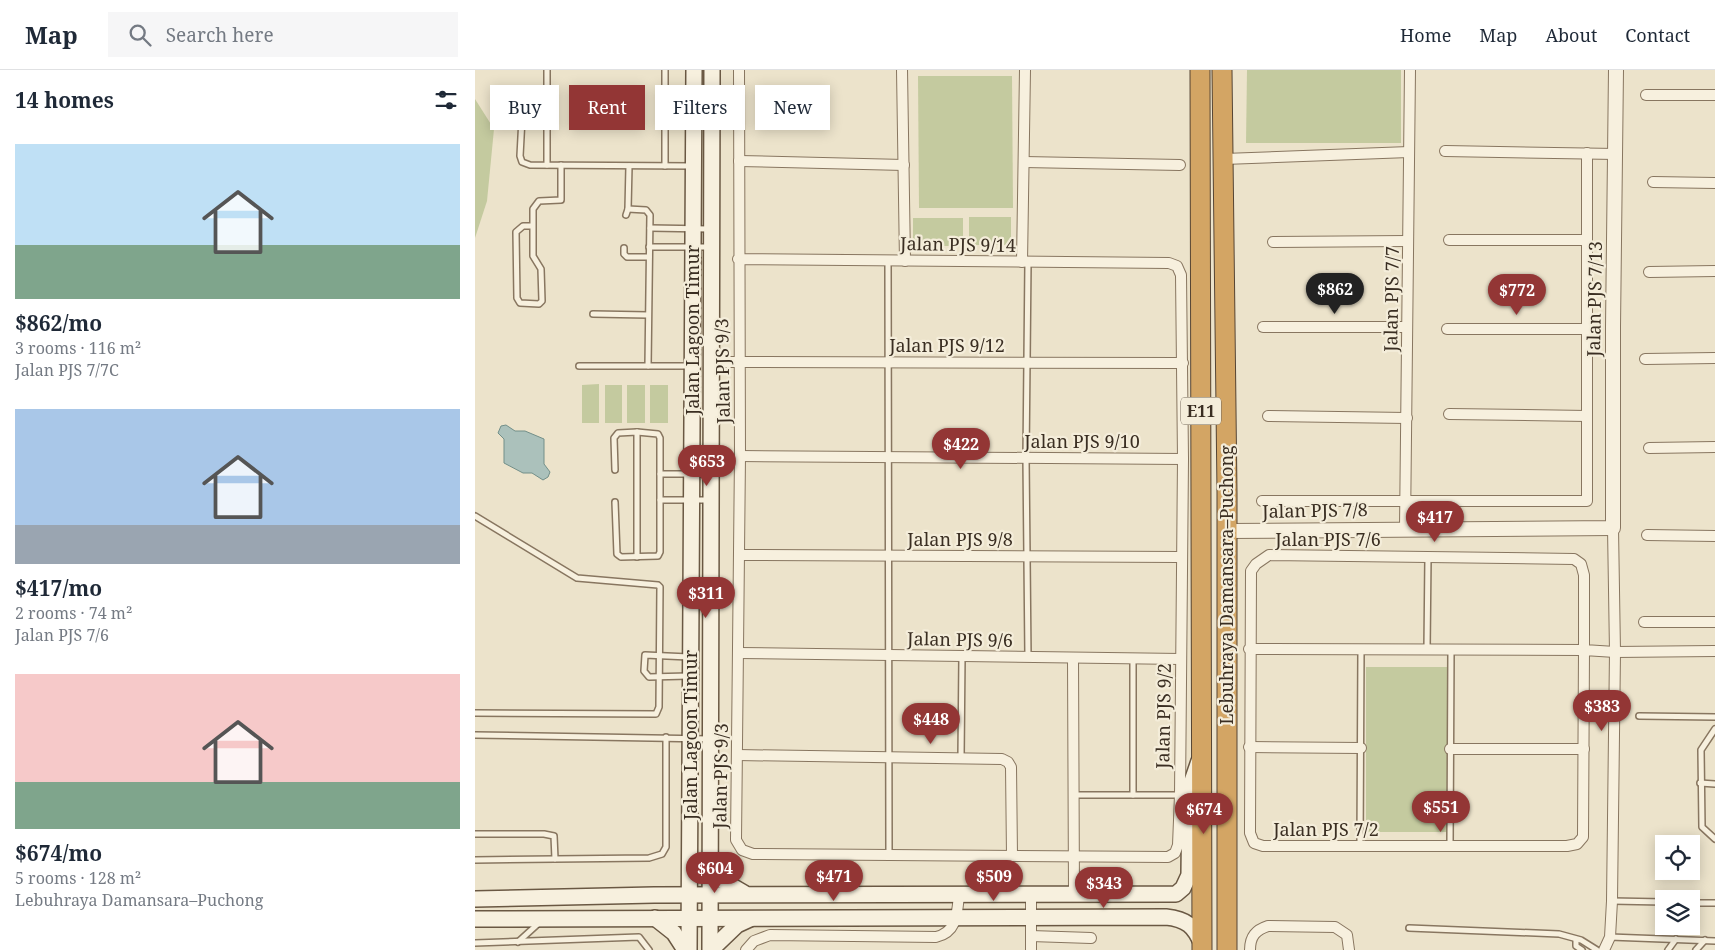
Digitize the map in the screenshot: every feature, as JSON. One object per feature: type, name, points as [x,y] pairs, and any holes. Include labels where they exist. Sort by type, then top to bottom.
[{"type":"highway","name":"Lebuhraya Damansara–Puchong","points":[[1201,70],[1202,948]]},
{"type":"highway","name":"Lebuhraya Damansara–Puchong","points":[[1222,70],[1228,531],[1227,950]]},
{"type":"main road","name":"Jalan Lagoon Timur","points":[[689,950],[691,918],[693,70]]},
{"type":"main road","name":"Jalan Lagoon Timur","points":[[711,950],[709,861],[712,70]]},
{"type":"main road","points":[[693,166],[712,166]]},
{"type":"main road","points":[[475,899],[655,895],[1176,894],[1183,888],[1189,875],[1190,787],[1203,753]]},
{"type":"main road","points":[[709,861],[720,879],[735,890],[749,895]]},
{"type":"main road","points":[[655,895],[670,890],[679,884],[690,862]]},
{"type":"main road","points":[[475,919],[756,917],[1176,918],[1192,926],[1202,948]]},
{"type":"main road","points":[[711,950],[737,925],[756,917]]},
{"type":"main road","points":[[655,918],[674,933],[685,950]]},
{"type":"street","name":"Jalan PJS 9/3","points":[[739,70],[740,456],[736,840],[742,850]]},
{"type":"street","points":[[902,70],[905,261]]},
{"type":"street","points":[[1025,70],[1025,262]]},
{"type":"street","name":"Jalan PJS 7/7","points":[[1405,528],[1410,70]]},
{"type":"street","name":"Jalan PJS 7/13","points":[[1613,528],[1616,70]]},
{"type":"street","points":[[1646,95],[1715,95]]},
{"type":"street","points":[[1445,151],[1615,154]]},
{"type":"street","points":[[1224,159],[1409,152]]},
{"type":"street","points":[[1261,501],[1587,501],[1587,153]]},
{"type":"street","points":[[739,160],[904,165]]},
{"type":"street","points":[[1024,162],[1180,165]]},
{"type":"street","points":[[1653,182],[1715,183]]},
{"type":"street","points":[[1449,240],[1587,240]]},
{"type":"street","points":[[1273,242],[1408,241]]},
{"type":"street","name":"Jalan PJS 9/14","points":[[738,259],[1169,263],[1177,266]]},
{"type":"street","name":"Jalan PJS 9/2","points":[[742,850],[753,854],[1074,857],[1168,857],[1175,852],[1178,846],[1180,795],[1180,557],[1183,459],[1181,275],[1177,266]]},
{"type":"street","points":[[1649,272],[1715,271]]},
{"type":"street","points":[[1263,327],[1407,327]]},
{"type":"street","points":[[1447,329],[1587,329]]},
{"type":"street","points":[[1645,359],[1715,358]]},
{"type":"street","name":"Jalan PJS 9/12","points":[[711,362],[1183,363]]},
{"type":"street","points":[[1449,414],[1587,416]]},
{"type":"street","points":[[1269,416],[1407,418]]},
{"type":"street","points":[[1649,448],[1715,447]]},
{"type":"street","name":"Jalan PJS 9/10","points":[[740,456],[1183,459]]},
{"type":"street","name":"Jalan PJS 7/8","points":[[1228,531],[1405,528],[1613,528]]},
{"type":"street","points":[[1605,950],[1610,937],[1612,901],[1615,652],[1613,528]]},
{"type":"street","points":[[1647,535],[1715,536]]},
{"type":"street","name":"Jalan PJS 9/8","points":[[739,555],[1180,557]]},
{"type":"street","name":"Jalan PJS 7/6","points":[[1249,649],[1251,570],[1255,564],[1269,555],[1574,559],[1581,564],[1584,575],[1585,650]]},
{"type":"street","points":[[1644,622],[1715,622]]},
{"type":"street","points":[[1249,649],[1715,651]]},
{"type":"street","name":"Jalan PJS 7/2","points":[[1249,649],[1250,833],[1254,843],[1263,846],[1567,846],[1577,844],[1583,837],[1585,650]]},
{"type":"street","name":"Jalan PJS 9/6","points":[[739,653],[1181,659]]},
{"type":"street","points":[[1073,658],[1075,895]]},
{"type":"street","points":[[1249,747],[1361,748]]},
{"type":"street","points":[[1450,749],[1584,749]]},
{"type":"street","points":[[738,755],[1002,759],[1008,762],[1011,767],[1012,856]]},
{"type":"street","points":[[746,950],[754,941],[770,935],[936,937],[945,935],[951,930],[957,917],[959,895]]},
{"type":"street","points":[[1031,895],[1031,950]]},
{"type":"street","points":[[1250,950],[1252,936],[1259,929],[1268,926],[1335,927],[1347,935],[1349,950]]},
{"type":"street","points":[[1031,936],[1091,938]]},
{"type":"lane","points":[[547,70],[547,166]]},
{"type":"lane","points":[[665,70],[665,166]]},
{"type":"lane","points":[[521,130],[520,156],[522,162],[530,165],[693,166]]},
{"type":"lane","points":[[547,131],[554,131]]},
{"type":"lane","points":[[533,226],[523,226],[516,232],[517,298],[520,303],[539,304],[542,301],[542,275],[533,256],[533,226],[533,209],[536,203],[544,200],[561,200],[561,166]]},
{"type":"lane","points":[[626,215],[628,209],[629,166]]},
{"type":"lane","points":[[628,209],[646,210],[650,215],[648,366]]},
{"type":"lane","points":[[650,228],[712,229]]},
{"type":"lane","points":[[649,247],[712,247]]},
{"type":"lane","points":[[625,248],[624,254],[627,257],[649,258]]},
{"type":"lane","points":[[888,261],[889,855]]},
{"type":"lane","points":[[1025,262],[1028,657]]},
{"type":"lane","points":[[593,314],[648,315]]},
{"type":"lane","points":[[579,366],[693,366]]},
{"type":"lane","points":[[637,432],[637,557]]},
{"type":"lane","points":[[615,470],[614,438],[618,433],[653,432],[660,438],[661,552],[658,556],[621,557],[617,554],[615,502]]},
{"type":"lane","points":[[660,474],[711,474]]},
{"type":"lane","points":[[660,500],[711,500]]},
{"type":"lane","points":[[475,516],[577,578],[658,584],[660,587],[660,676],[659,707],[656,714],[475,713]]},
{"type":"lane","points":[[1427,557],[1427,650]]},
{"type":"lane","points":[[1360,846],[1361,650]]},
{"type":"lane","points":[[1450,846],[1451,650]]},
{"type":"lane","points":[[691,657],[645,655],[644,664],[645,674],[649,677],[691,676]]},
{"type":"lane","points":[[961,757],[963,656]]},
{"type":"lane","points":[[1133,659],[1133,795]]},
{"type":"lane","points":[[1639,716],[1715,717]]},
{"type":"lane","points":[[1715,729],[1701,750],[1700,783],[1702,827],[1715,839]]},
{"type":"lane","points":[[475,735],[710,739]]},
{"type":"lane","points":[[475,860],[649,858],[662,854],[666,847],[666,737]]},
{"type":"lane","points":[[1700,783],[1715,784]]},
{"type":"lane","points":[[1074,795],[1180,795]]},
{"type":"lane","points":[[475,834],[543,834],[554,836],[555,859]]},
{"type":"lane","points":[[1612,901],[1655,902]]},
{"type":"lane","points":[[1700,903],[1715,903]]},
{"type":"lane","points":[[518,942],[545,919]]},
{"type":"lane","points":[[1409,928],[1559,934],[1581,940],[1597,950]]},
{"type":"lane","points":[[1610,937],[1715,941]]},
{"type":"lane","points":[[475,943],[639,938],[649,950]]},
{"type":"lane","points":[[1668,950],[1675,939]]},
{"type":"lane","points":[[1576,940],[1576,946],[1582,950]]},
{"type":"lane","points":[[1695,950],[1705,940]]},
{"type":"green space","points":[[1247,70],[1401,70],[1401,143],[1246,143]]},
{"type":"green space","points":[[918,76],[1012,76],[1013,208],[919,208]]},
{"type":"green space","points":[[475,99],[490,123],[490,130],[494,130],[487,201],[475,238]]},
{"type":"green space","points":[[969,217],[1011,217],[1011,245],[969,245]]},
{"type":"green space","points":[[913,218],[963,218],[963,246],[913,246]]},
{"type":"green space","points":[[599,384],[599,423],[582,423],[582,385]]},
{"type":"green space","points":[[605,385],[622,385],[622,423],[605,423]]},
{"type":"green space","points":[[627,385],[645,385],[645,423],[627,423]]},
{"type":"green space","points":[[650,385],[668,385],[668,423],[650,423]]},
{"type":"green space","points":[[1366,667],[1447,667],[1447,832],[1366,832]]},
{"type":"water","points":[[506,425],[515,431],[525,431],[544,439],[544,464],[550,472],[548,477],[543,480],[532,473],[523,473],[504,463],[504,439],[498,433],[501,426]]}]
